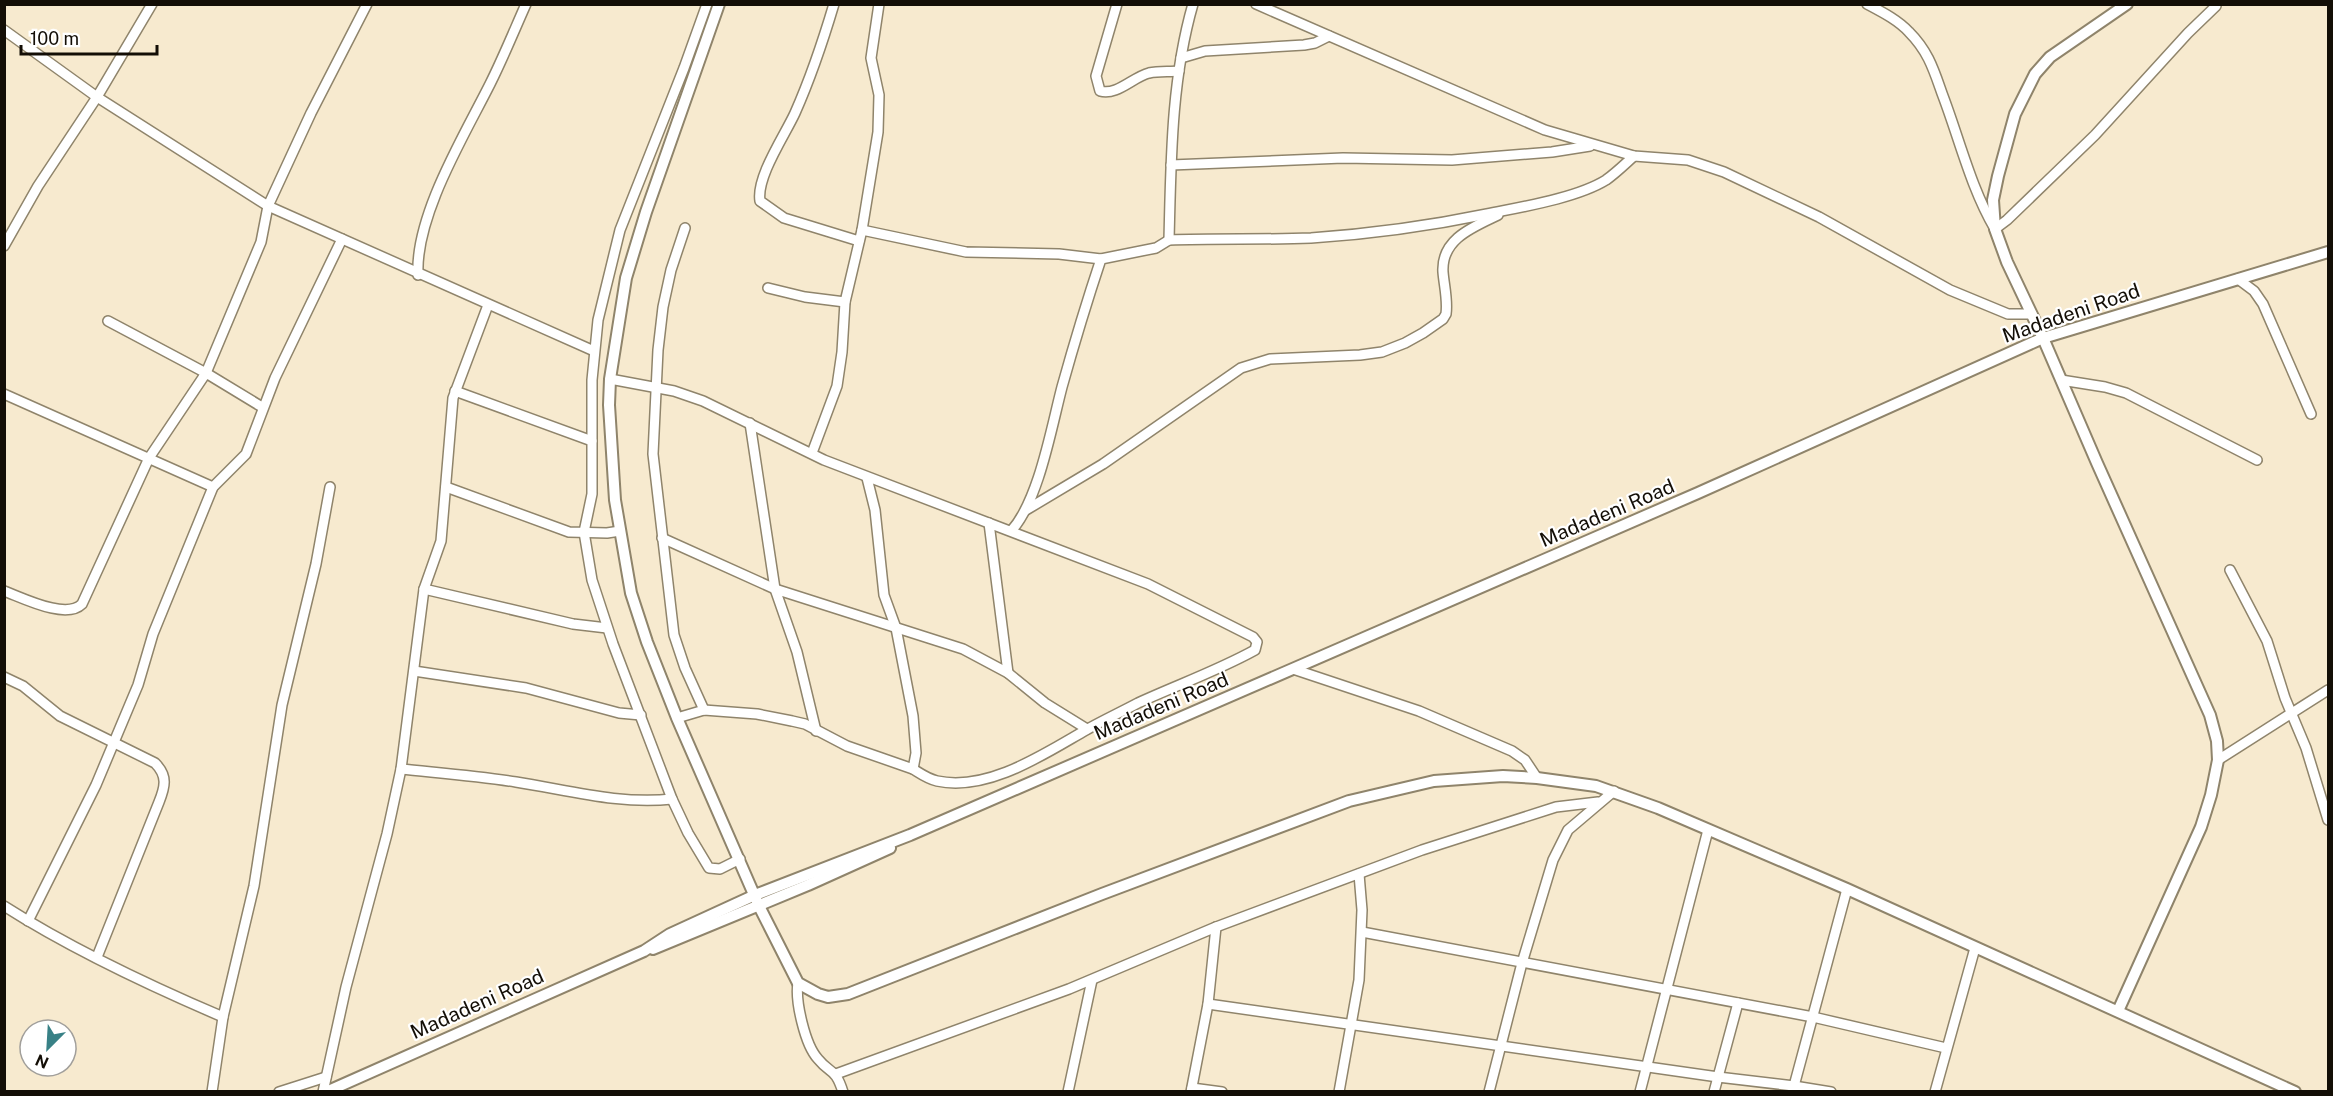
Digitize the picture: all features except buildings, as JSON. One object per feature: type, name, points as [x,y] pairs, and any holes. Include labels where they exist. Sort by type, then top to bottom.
[{"type":"street","points":[[4,246],[38,186],[97,97],[152,4]]},
{"type":"street","points":[[4,591],[63,611],[78,608],[87,596],[149,459],[206,373],[261,242],[268,206],[311,113],[367,4]]},
{"type":"street","points":[[418,275],[417,260],[428,218],[459,142],[490,84],[526,4]]},
{"type":"street","points":[[707,4],[620,230],[598,321],[594,351],[592,494],[584,532],[592,580],[608,628],[672,799],[688,833],[707,867],[717,870],[740,859]]},
{"type":"street","points":[[719,4],[626,278],[610,379],[613,479],[631,593],[677,718],[757,900],[798,983],[798,1008],[814,1053],[836,1074],[843,1092]]},
{"type":"street","points":[[834,4],[820,51],[795,112],[766,172],[759,194],[760,201],[766,207],[784,218],[859,241]]},
{"type":"street","points":[[812,453],[837,386],[845,302],[862,230],[879,120],[879,95],[871,58],[879,4]]},
{"type":"street","points":[[1117,4],[1096,76],[1100,91],[1106,93],[1113,91],[1149,74],[1179,71]]},
{"type":"street","points":[[1169,240],[1171,165],[1179,71],[1193,4]]},
{"type":"street","points":[[1256,4],[1545,130],[1634,156],[1688,160],[1724,172],[1819,217],[1950,290],[2008,314],[2032,314]]},
{"type":"street","points":[[1867,4],[1908,30],[1922,46],[1934,66],[1983,208],[1995,229],[2007,262],[2210,715],[2217,741],[2218,760],[2211,795],[2201,827],[2118,1011]]},
{"type":"street","points":[[1995,229],[1993,200],[1998,176],[2015,114],[2035,74],[2050,57],[2127,4]]},
{"type":"street","points":[[1995,229],[2095,135],[2188,33],[2216,6]]},
{"type":"street","points":[[4,30],[97,97],[268,206],[342,238],[418,275],[594,351]]},
{"type":"street","points":[[1181,58],[1205,51],[1304,45],[1315,43],[1329,36]]},
{"type":"street","points":[[1171,165],[1343,158],[1452,160],[1552,152],[1593,145]]},
{"type":"street","points":[[862,230],[966,252],[1059,254],[1101,259],[1156,248],[1169,240],[1308,238],[1359,234],[1412,228],[1511,209],[1592,186],[1605,180],[1634,156]]},
{"type":"street","points":[[1025,510],[1111,459],[1241,368],[1270,359],[1382,352],[1423,333],[1443,319],[1446,314],[1443,265],[1449,247],[1462,233],[1511,209]]},
{"type":"street","points":[[685,228],[671,270],[663,307],[653,454],[674,635],[704,710]]},
{"type":"street","points":[[28,921],[87,805],[138,685],[160,615],[213,487],[246,454],[262,407],[342,238]]},
{"type":"street","name":"Madadeni Road","points":[[331,1090],[644,951],[670,934],[910,835],[1293,669],[1698,493],[2043,338],[2328,252]]},
{"type":"street","points":[[1012,530],[1025,510],[1033,490],[1101,259]]},
{"type":"street","points":[[2238,279],[2254,291],[2263,304],[2311,414]]},
{"type":"street","points":[[768,288],[805,297],[845,302]]},
{"type":"street","points":[[331,1090],[326,1077],[346,987],[374,885],[401,769],[424,589],[441,541],[450,423],[455,391],[488,305]]},
{"type":"street","points":[[108,321],[206,373],[262,407]]},
{"type":"street","points":[[610,379],[656,387],[703,401],[867,478],[1012,530],[1148,584],[1253,637],[1257,642],[1255,650],[1233,662],[1138,703],[1087,729],[1037,759],[989,777],[966,782],[948,783],[930,779],[913,769],[847,746],[805,724],[757,714],[704,710],[677,718]]},
{"type":"street","points":[[2061,380],[2126,393],[2257,460]]},
{"type":"street","points":[[455,391],[592,441]]},
{"type":"street","points":[[4,394],[213,487]]},
{"type":"street","points":[[750,423],[775,589],[797,652],[816,731]]},
{"type":"street","points":[[867,478],[874,510],[884,595],[896,628],[916,737],[913,769]]},
{"type":"street","points":[[212,1092],[223,1017],[253,895],[282,705],[316,564],[330,487]]},
{"type":"street","points":[[446,487],[561,530],[607,533],[620,531]]},
{"type":"street","points":[[989,523],[1008,673]]},
{"type":"street","points":[[662,538],[775,589],[963,649],[1008,673],[1045,703],[1087,729]]},
{"type":"street","points":[[2230,570],[2267,641],[2306,748],[2328,820]]},
{"type":"street","points":[[424,589],[573,624],[608,628]]},
{"type":"street","points":[[1293,669],[1419,711],[1512,751],[1525,760],[1537,778]]},
{"type":"street","points":[[414,671],[526,688],[619,713],[641,715]]},
{"type":"street","points":[[4,677],[23,686],[60,716],[156,764],[162,770],[165,783],[97,957]]},
{"type":"street","points":[[2218,760],[2328,690]]},
{"type":"street","points":[[401,769],[514,782],[627,801],[672,799]]},
{"type":"street","points":[[798,983],[818,994],[835,997],[848,994],[1349,801],[1434,781],[1503,776],[1537,778],[1614,791],[1847,889],[2295,1092]]},
{"type":"street","points":[[1489,1092],[1522,963],[1553,860],[1563,838],[1574,822],[1614,791]]},
{"type":"street","points":[[836,1074],[1092,980],[1216,927],[1422,850],[1532,814],[1570,804],[1598,802]]},
{"type":"street","points":[[1640,1092],[1708,830]]},
{"type":"street","points":[[1339,1092],[1359,980],[1362,932],[1359,874]]},
{"type":"street","points":[[1794,1089],[1847,889]]},
{"type":"street","points":[[4,906],[137,979],[223,1017]]},
{"type":"street","points":[[1216,927],[1208,1004],[1191,1090],[1222,1092]]},
{"type":"street","points":[[1362,932],[1813,1017],[1946,1048]]},
{"type":"street","points":[[1935,1092],[1975,948]]},
{"type":"street","points":[[1068,1092],[1092,980]]},
{"type":"street","points":[[1714,1092],[1738,1003]]},
{"type":"street","points":[[1208,1004],[1794,1089],[1832,1092]]},
{"type":"street","points":[[279,1092],[326,1077]]}]
